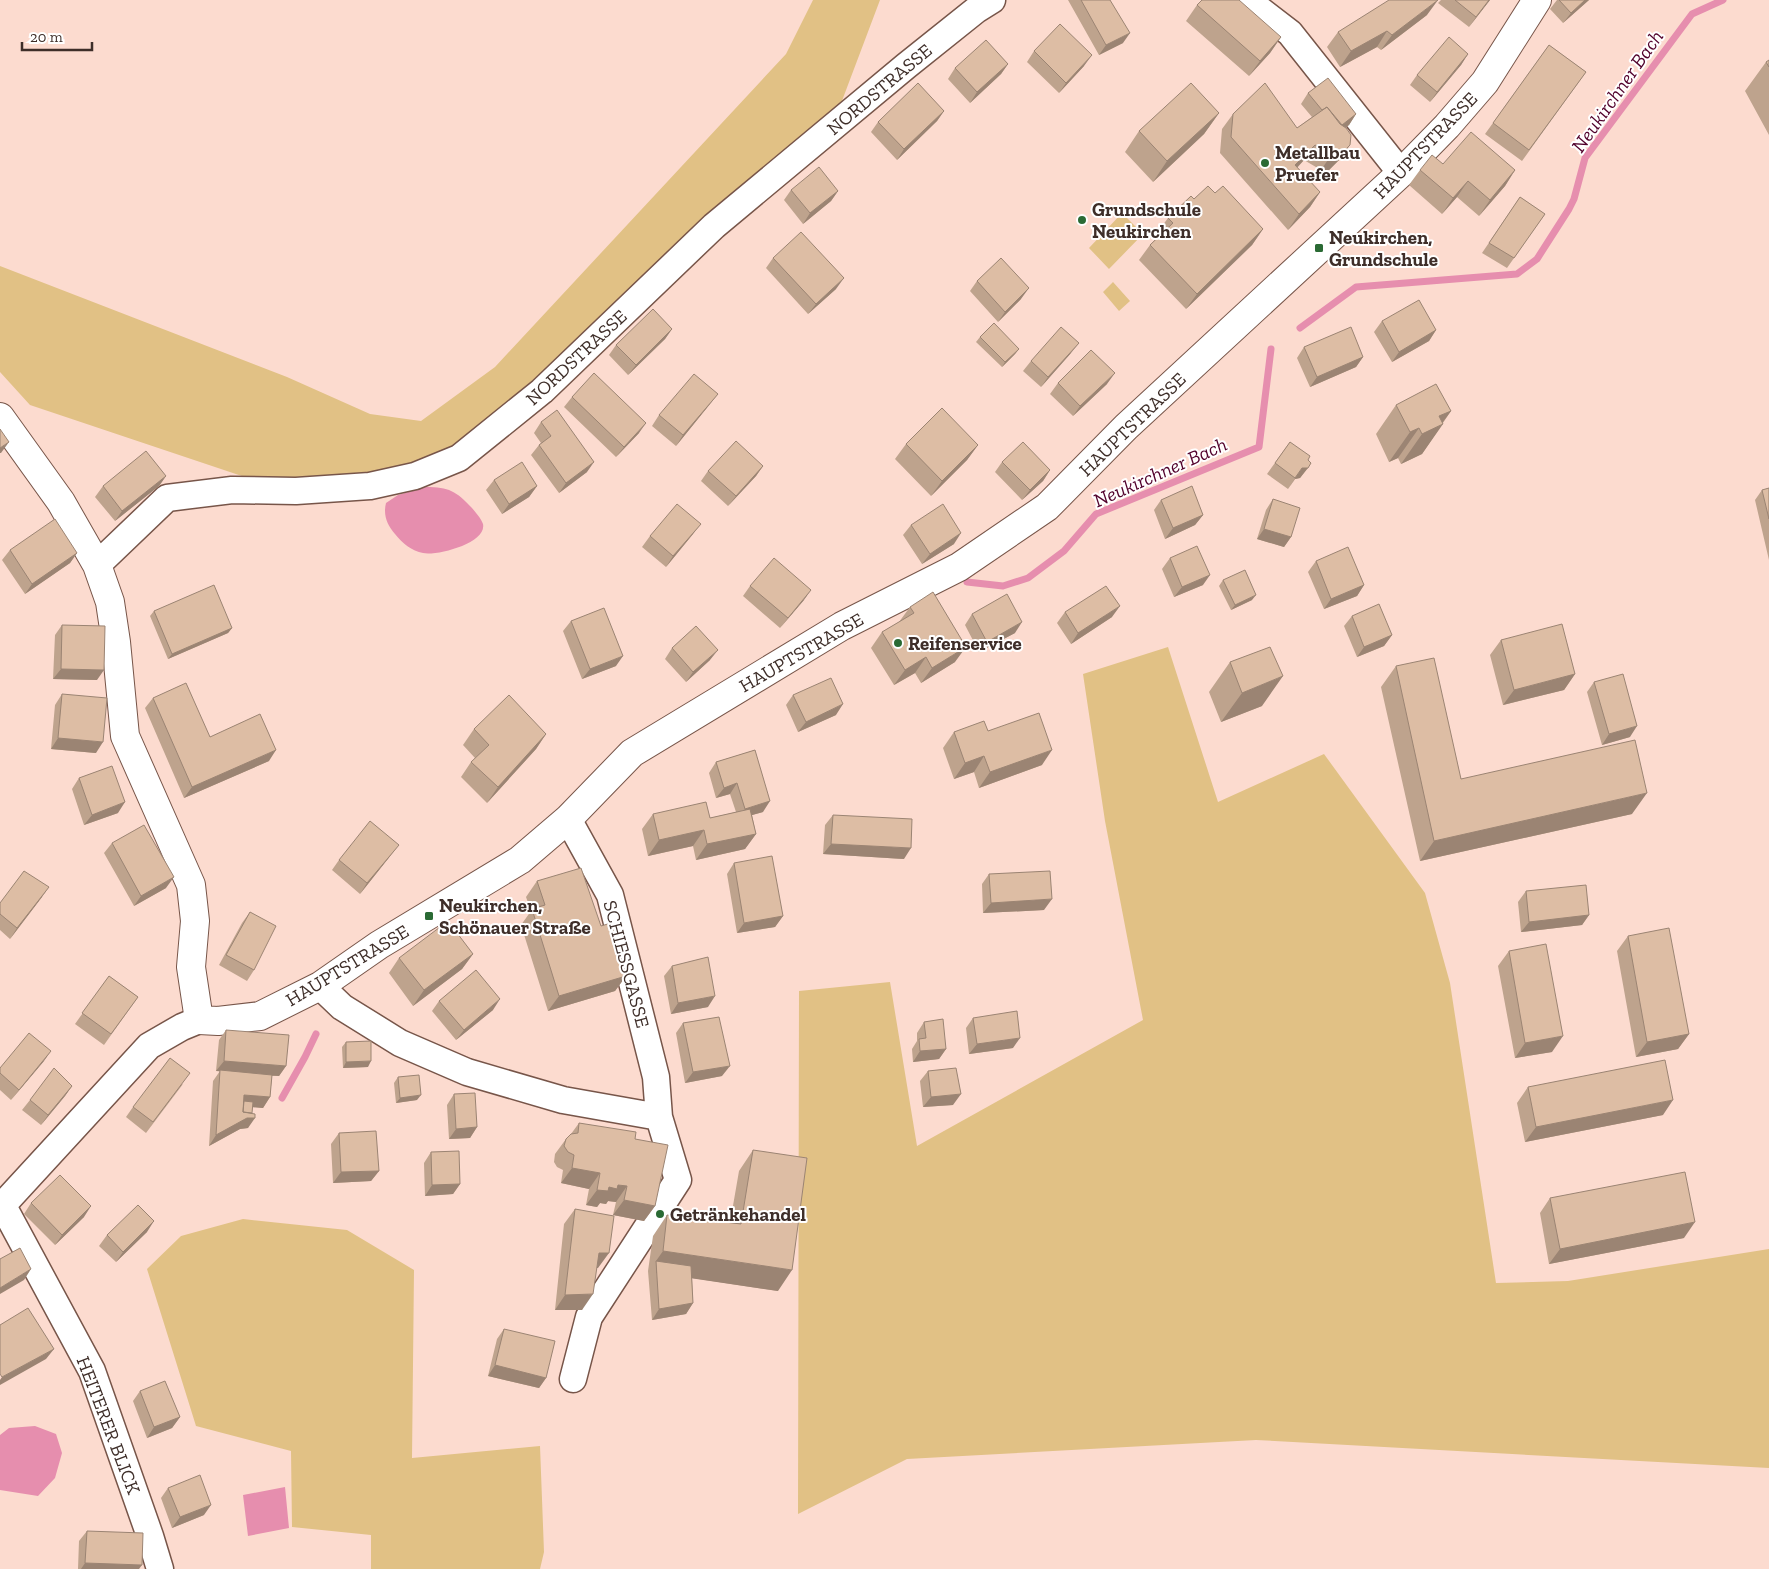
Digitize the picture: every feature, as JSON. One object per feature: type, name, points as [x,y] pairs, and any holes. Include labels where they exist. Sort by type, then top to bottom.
[{"type":"street","name":"NORDSTRASSE","points":[[97,565],[167,498],[232,490],[296,491],[370,486],[415,476],[459,458],[542,391],[714,226],[906,66],[976,10],[992,0]]},
{"type":"street","points":[[1247,0],[1290,33],[1401,173]]},
{"type":"street","name":"HAUPTSTRASSE","points":[[1,1207],[148,1046],[199,1020],[218,1021],[260,1016],[320,986],[379,945],[520,860],[568,819],[632,753],[842,626],[959,567],[1047,507],[1126,427],[1401,173],[1447,126],[1485,82],[1537,0]]},
{"type":"street","points":[[0,417],[61,502],[97,565],[110,602],[116,642],[125,736],[191,885],[195,921],[191,967],[199,1020]]},
{"type":"street","name":"SCHIESSGASSE","points":[[568,819],[610,895],[656,1076],[659,1117],[678,1180],[589,1317],[573,1379]]},
{"type":"street","points":[[320,986],[342,1007],[400,1043],[467,1072],[563,1100],[659,1117]]},
{"type":"street","name":"HEITERER BLICK","points":[[1,1207],[92,1371],[160,1569]]},
{"type":"shaded area","points":[[813,0],[880,0],[837,114],[541,386],[454,450],[371,480],[266,484],[30,405],[0,372],[0,266],[287,377],[370,414],[421,421],[495,367],[786,54]]},
{"type":"shaded area","points":[[1122,213],[1143,234],[1109,269],[1089,248]]},
{"type":"shaded area","points":[[1113,282],[1130,301],[1119,311],[1103,292]]},
{"type":"shaded area","points":[[426,487],[452,491],[466,502],[478,515],[483,524],[482,531],[477,537],[460,547],[430,553],[415,550],[401,540],[392,531],[385,516],[386,503],[398,495]]},
{"type":"shaded area","points":[[1168,647],[1218,802],[1324,754],[1425,893],[1450,983],[1496,1283],[1568,1281],[1769,1249],[1769,1468],[1256,1440],[907,1459],[798,1514],[799,991],[890,982],[917,1146],[1143,1020],[1105,821],[1083,674]]},
{"type":"shaded area","points":[[243,1219],[347,1230],[414,1270],[412,1458],[540,1446],[544,1552],[540,1569],[371,1569],[371,1535],[292,1527],[291,1451],[196,1426],[147,1269],[181,1236]]},
{"type":"shaded area","points":[[35,1426],[56,1434],[62,1453],[55,1478],[38,1496],[0,1490],[0,1435],[9,1428]]},
{"type":"shaded area","points":[[285,1487],[289,1528],[248,1536],[243,1495]]},
{"type":"building","points":[[1081,0],[1110,0],[1130,33],[1106,45]]},
{"type":"building","points":[[1202,0],[1239,0],[1281,37],[1260,61],[1197,5]]},
{"type":"building","points":[[1389,0],[1438,0],[1392,35],[1387,31],[1351,51],[1338,32]]},
{"type":"building","points":[[1455,0],[1489,0],[1476,17]]},
{"type":"building","points":[[1559,0],[1585,0],[1571,13]]},
{"type":"building","points":[[1060,24],[1092,55],[1066,83],[1034,51]]},
{"type":"building","points":[[1449,37],[1468,54],[1437,92],[1417,75]]},
{"type":"building","points":[[986,40],[1008,64],[977,92],[955,68]]},
{"type":"building","points":[[1549,45],[1586,72],[1529,150],[1493,123]]},
{"type":"building","points":[[1328,78],[1356,114],[1342,125],[1327,107],[1322,110],[1308,93]]},
{"type":"building","points":[[918,83],[944,111],[904,149],[878,122]]},
{"type":"building","points":[[1191,83],[1219,113],[1167,161],[1139,131]]},
{"type":"building","name":"Metallbau Pruefer","points":[[1265,83],[1297,128],[1327,107],[1351,135],[1350,145],[1340,155],[1332,154],[1315,145],[1295,165],[1320,192],[1299,214],[1231,137],[1233,114]]},
{"type":"building","points":[[1471,132],[1515,170],[1490,200],[1468,181],[1453,198],[1420,170],[1432,155],[1443,164]]},
{"type":"building","points":[[819,167],[838,191],[810,213],[791,190]]},
{"type":"building","points":[[1208,186],[1215,193],[1223,186],[1263,229],[1197,294],[1150,245],[1173,223],[1168,218],[1191,196],[1194,199]]},
{"type":"building","points":[[1520,197],[1545,214],[1514,258],[1489,243]]},
{"type":"building","points":[[801,232],[844,278],[816,304],[773,258]]},
{"type":"building","points":[[1001,258],[1029,288],[1005,312],[977,281]]},
{"type":"building","points":[[1419,300],[1436,330],[1399,352],[1382,321]]},
{"type":"building","points":[[653,309],[672,329],[636,365],[616,345]]},
{"type":"building","points":[[994,323],[1019,349],[1005,362],[980,337]]},
{"type":"building","points":[[1061,327],[1079,343],[1048,377],[1031,361]]},
{"type":"building","points":[[1351,327],[1363,357],[1317,377],[1304,347]]},
{"type":"building","points":[[1091,350],[1115,373],[1080,406],[1058,383]]},
{"type":"building","points":[[594,373],[646,423],[624,447],[572,397]]},
{"type":"building","points":[[694,374],[718,394],[683,435],[659,415]]},
{"type":"building","points":[[1436,384],[1451,411],[1439,416],[1443,424],[1422,434],[1419,428],[1410,432],[1396,405]]},
{"type":"building","points":[[942,408],[978,445],[942,481],[906,444]]},
{"type":"building","points":[[557,410],[594,462],[566,483],[539,445],[551,436],[541,422]]},
{"type":"building","points":[[0,429],[9,442],[0,448]]},
{"type":"building","points":[[736,441],[763,466],[736,496],[708,471]]},
{"type":"building","points":[[1023,442],[1050,470],[1030,490],[1002,462]]},
{"type":"building","points":[[1290,442],[1310,456],[1308,460],[1311,463],[1308,468],[1302,468],[1295,478],[1275,463]]},
{"type":"building","points":[[146,451],[166,476],[122,511],[103,486]]},
{"type":"building","points":[[522,462],[537,486],[509,504],[494,480]]},
{"type":"building","points":[[1192,486],[1203,515],[1173,528],[1161,500]]},
{"type":"building","points":[[1769,488],[1769,519],[1762,490]]},
{"type":"building","points":[[1273,499],[1300,508],[1291,537],[1264,529]]},
{"type":"building","points":[[677,504],[701,524],[673,556],[650,536]]},
{"type":"building","points":[[943,504],[961,533],[930,554],[911,525]]},
{"type":"building","points":[[55,519],[77,553],[32,584],[10,550]]},
{"type":"building","points":[[1197,546],[1210,575],[1182,587],[1170,558]]},
{"type":"building","points":[[1348,547],[1364,585],[1331,599],[1316,561]]},
{"type":"building","points":[[774,558],[811,590],[788,618],[750,586]]},
{"type":"building","points":[[1245,570],[1256,595],[1235,605],[1223,580]]},
{"type":"building","points":[[214,585],[232,628],[172,654],[154,611]]},
{"type":"building","points":[[1106,586],[1120,606],[1078,633],[1065,612]]},
{"type":"building","points":[[933,592],[966,647],[932,668],[926,657],[905,670],[882,632],[914,613],[910,607]]},
{"type":"building","points":[[1007,594],[1022,622],[987,642],[972,614]]},
{"type":"building","points":[[1379,604],[1392,635],[1364,647],[1352,616]]},
{"type":"building","points":[[604,608],[623,656],[590,669],[571,621]]},
{"type":"building","points":[[1562,624],[1575,674],[1514,690],[1501,640]]},
{"type":"building","points":[[62,625],[105,626],[104,670],[61,669]]},
{"type":"building","points":[[696,626],[718,650],[693,672],[672,648]]},
{"type":"building","points":[[1270,647],[1283,676],[1242,693],[1230,662]]},
{"type":"building","points":[[1434,658],[1461,779],[1635,740],[1647,793],[1434,841],[1396,666]]},
{"type":"building","points":[[1623,674],[1637,726],[1609,734],[1594,682]]},
{"type":"building","points":[[831,678],[843,704],[806,722],[793,695]]},
{"type":"building","points":[[186,683],[210,737],[260,714],[276,750],[192,787],[153,698]]},
{"type":"building","points":[[62,694],[107,698],[103,742],[58,738]]},
{"type":"building","points":[[509,695],[546,734],[498,787],[471,762],[489,745],[474,729]]},
{"type":"building","points":[[1039,713],[1052,750],[990,772],[984,756],[965,763],[954,732],[984,721],[988,731]]},
{"type":"building","points":[[755,750],[770,801],[745,809],[737,783],[724,788],[716,762]]},
{"type":"building","points":[[112,766],[125,802],[92,815],[79,778]]},
{"type":"building","points":[[706,802],[710,818],[750,809],[756,834],[707,844],[704,830],[659,840],[653,814]]},
{"type":"building","points":[[833,815],[912,819],[911,848],[831,844]]},
{"type":"building","points":[[370,821],[399,845],[367,883],[339,860]]},
{"type":"building","points":[[144,825],[174,877],[141,896],[112,843]]},
{"type":"building","points":[[772,856],[783,916],[744,923],[734,863]]},
{"type":"building","points":[[581,868],[601,926],[611,923],[626,976],[559,996],[532,909],[545,905],[537,881]]},
{"type":"building","points":[[24,871],[49,887],[17,928],[0,914],[0,903]]},
{"type":"building","points":[[1050,871],[1052,899],[991,903],[989,874]]},
{"type":"building","points":[[1586,885],[1589,915],[1529,922],[1526,891]]},
{"type":"building","points":[[250,912],[276,926],[254,970],[226,955]]},
{"type":"building","points":[[448,921],[473,954],[424,990],[399,958]]},
{"type":"building","points":[[1669,928],[1689,1034],[1647,1042],[1628,936]]},
{"type":"building","points":[[1546,944],[1563,1036],[1525,1043],[1509,951]]},
{"type":"building","points":[[708,957],[715,996],[678,1003],[672,966]]},
{"type":"building","points":[[476,970],[500,999],[464,1030],[439,1001]]},
{"type":"building","points":[[109,976],[138,997],[111,1034],[82,1013]]},
{"type":"building","points":[[1017,1011],[1020,1038],[977,1044],[973,1018]]},
{"type":"building","points":[[719,1017],[730,1066],[693,1072],[683,1023]]},
{"type":"building","points":[[943,1019],[946,1049],[920,1051],[919,1039],[926,1038],[924,1022]]},
{"type":"building","points":[[226,1030],[289,1035],[286,1066],[224,1061]]},
{"type":"building","points":[[29,1033],[51,1051],[19,1090],[0,1073],[0,1068]]},
{"type":"building","points":[[371,1041],[371,1061],[346,1062],[346,1042]]},
{"type":"building","points":[[170,1058],[190,1073],[153,1122],[133,1107]]},
{"type":"building","points":[[1665,1060],[1673,1100],[1536,1127],[1528,1087]]},
{"type":"building","points":[[54,1068],[72,1086],[48,1115],[30,1100]]},
{"type":"building","points":[[956,1068],[961,1094],[931,1097],[928,1071]]},
{"type":"building","points":[[220,1070],[272,1075],[270,1097],[244,1095],[243,1112],[255,1114],[255,1118],[247,1118],[216,1135]]},
{"type":"building","points":[[419,1075],[421,1095],[400,1098],[398,1077]]},
{"type":"building","points":[[475,1093],[477,1127],[456,1129],[454,1094]]},
{"type":"building","points":[[244,1101],[253,1102],[252,1113],[243,1112]]},
{"type":"building","points":[[579,1123],[636,1132],[635,1139],[668,1145],[655,1206],[624,1200],[627,1186],[618,1185],[617,1189],[609,1187],[608,1191],[597,1190],[600,1173],[572,1168],[574,1155],[568,1152],[564,1146],[566,1139],[571,1134],[578,1133]]},
{"type":"building","points":[[376,1131],[379,1171],[341,1172],[339,1133]]},
{"type":"building","points":[[753,1150],[807,1158],[792,1270],[663,1251],[667,1215],[741,1224]]},
{"type":"building","points":[[459,1151],[460,1184],[432,1185],[431,1152]]},
{"type":"building","points":[[1685,1172],[1695,1222],[1560,1249],[1550,1198]]},
{"type":"building","points":[[60,1175],[91,1206],[62,1235],[31,1203]]},
{"type":"building","points":[[138,1205],[154,1221],[123,1252],[107,1235]]},
{"type":"building","points":[[575,1209],[614,1216],[609,1253],[599,1253],[593,1294],[565,1295]]},
{"type":"building","points":[[20,1248],[31,1269],[0,1288],[0,1259]]},
{"type":"building","points":[[656,1261],[691,1266],[693,1303],[659,1309]]},
{"type":"building","points":[[28,1308],[54,1349],[2,1377],[0,1374],[0,1325]]},
{"type":"building","points":[[504,1329],[555,1341],[546,1378],[495,1365]]},
{"type":"building","points":[[165,1381],[180,1417],[154,1427],[140,1391]]},
{"type":"building","points":[[200,1475],[211,1505],[180,1517],[168,1488]]},
{"type":"building","points":[[87,1531],[143,1533],[142,1565],[85,1563]]},
{"type":"waterway","name":"Neukirchner Bach","points":[[1300,328],[1356,287],[1517,274],[1537,259],[1574,199],[1585,158],[1692,14],[1723,0]]},
{"type":"waterway","name":"Neukirchner Bach","points":[[967,582],[1003,586],[1028,578],[1064,551],[1096,514],[1259,447],[1271,349]]},
{"type":"waterway","name":"Neukirchner Bach","points":[[282,1098],[316,1034]]},
{"type":"place","name":"Metallbau Pruefer","points":[[1265,163]]},
{"type":"place","name":"Grundschule Neukirchen","points":[[1082,220]]},
{"type":"place","name":"Neukirchen, Grundschule","points":[[1319,248]]},
{"type":"place","name":"Reifenservice","points":[[898,643]]},
{"type":"place","name":"Neukirchen, Schönauer Straße","points":[[429,916]]},
{"type":"place","name":"Getränkehandel","points":[[660,1214]]}]
